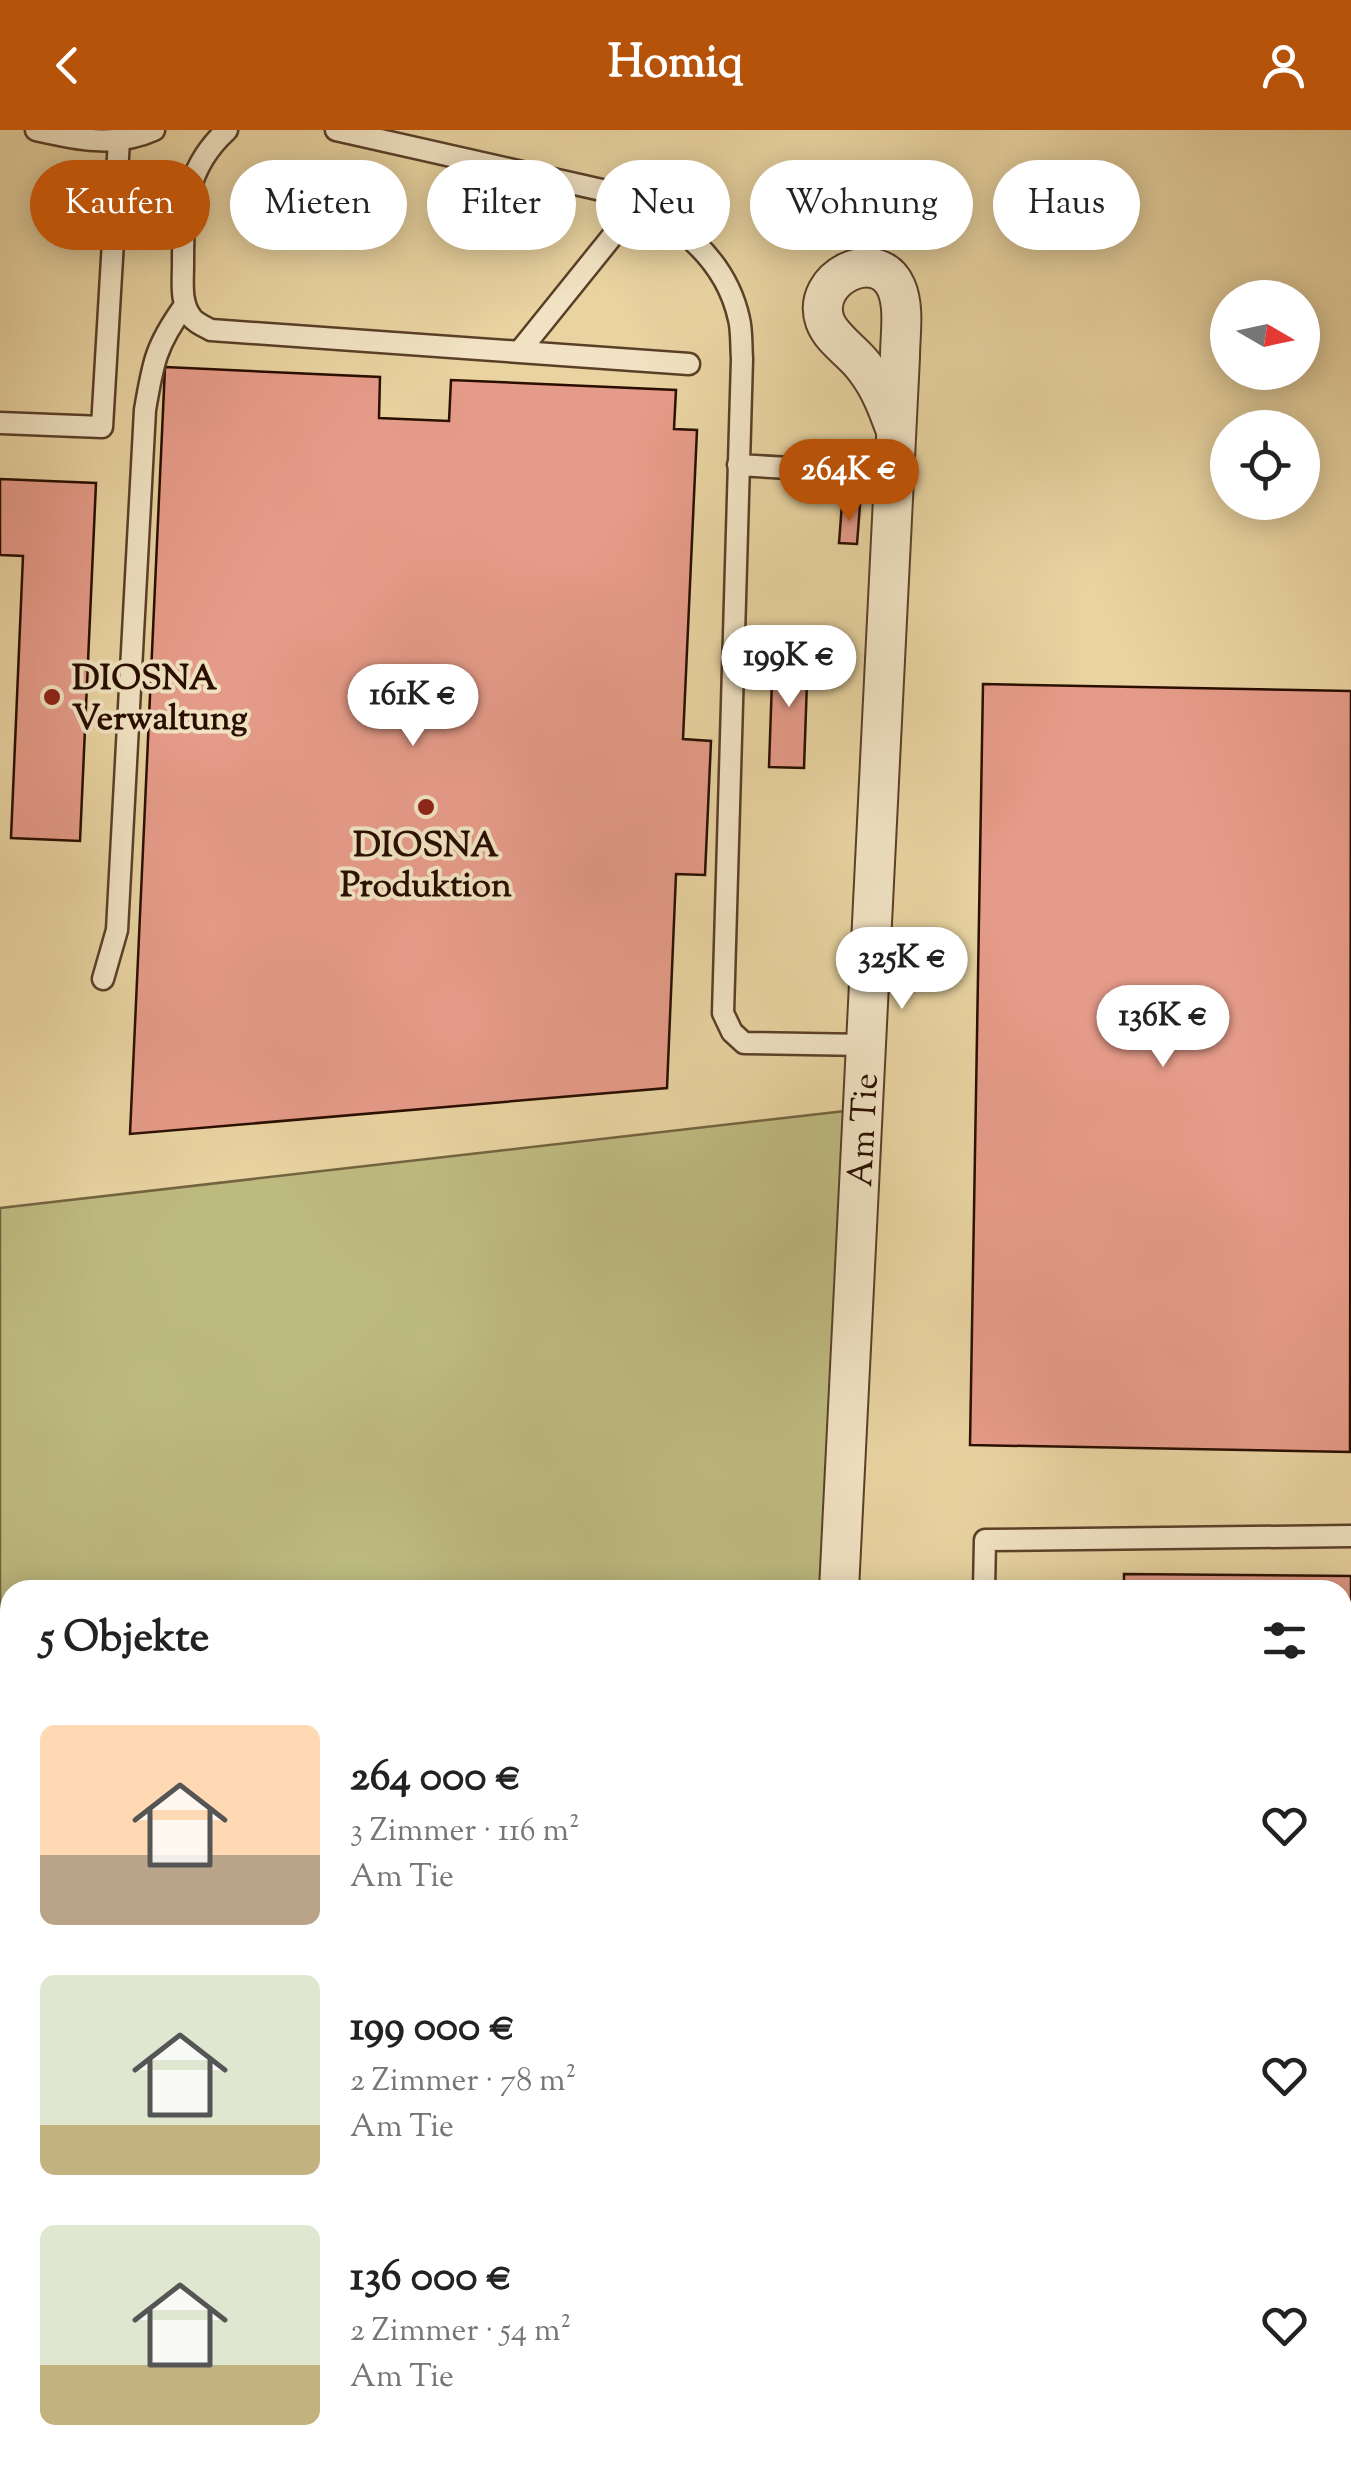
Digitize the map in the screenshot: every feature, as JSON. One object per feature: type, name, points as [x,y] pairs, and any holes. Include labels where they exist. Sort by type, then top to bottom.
[{"type":"street","name":"Am Tie","points":[[839,1580],[896,431]]},
{"type":"lane","points":[[36,130],[78,139],[120,140],[154,130]]},
{"type":"lane","points":[[227,130],[207,151],[191,184],[183,213],[184,305],[194,320],[211,330],[689,364]]},
{"type":"lane","points":[[336,130],[596,188]]},
{"type":"lane","points":[[0,423],[102,427],[120,140]]},
{"type":"lane","points":[[518,352],[600,250]]},
{"type":"lane","points":[[700,250],[727,285],[740,320],[723,1012],[732,1032],[744,1043],[866,1045]]},
{"type":"lane","points":[[103,979],[117,930],[142,442],[154,357],[184,305]]},
{"type":"lane","points":[[738,465],[894,474]]},
{"type":"lane","points":[[984,1580],[986,1540],[1351,1536]]},
{"type":"shaded area","points":[[863,1109],[842,1580],[0,1580],[0,1208]]},
{"type":"building","name":"DIOSNA Produktion","points":[[165,367],[380,377],[379,418],[449,421],[451,380],[676,390],[674,429],[697,430],[683,739],[711,741],[705,875],[676,874],[667,1088],[130,1134]]},
{"type":"building","name":"DIOSNA Verwaltung","points":[[0,479],[96,483],[80,841],[11,838],[23,556],[0,555]]},
{"type":"building","points":[[842,504],[860,505],[857,544],[839,543]]},
{"type":"building","points":[[773,652],[808,653],[804,768],[769,767]]},
{"type":"building","points":[[983,684],[1351,691],[1350,1452],[970,1445]]},
{"type":"building","points":[[1124,1574],[1351,1576],[1351,1580],[1124,1580]]},
{"type":"place","name":"DIOSNA Verwaltung","points":[[52,697]]},
{"type":"place","name":"DIOSNA Produktion","points":[[426,807]]}]
